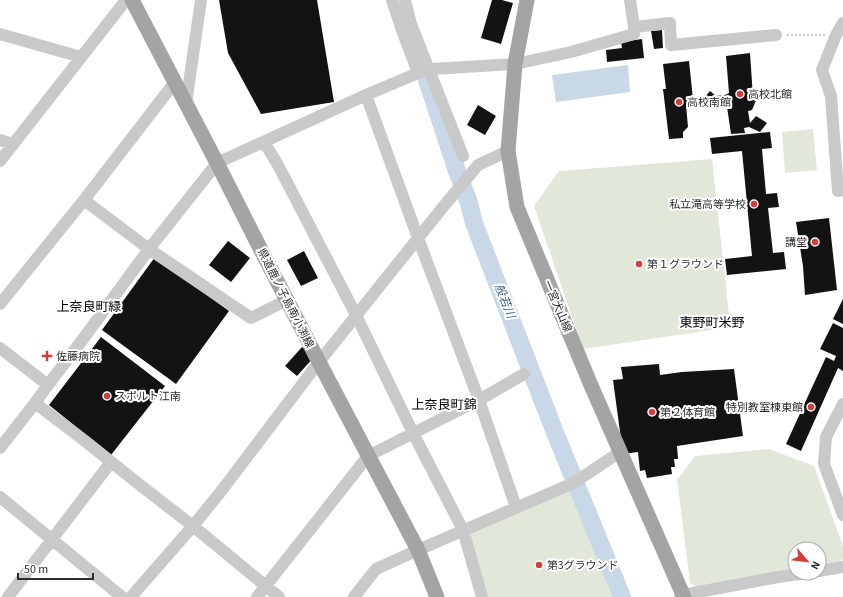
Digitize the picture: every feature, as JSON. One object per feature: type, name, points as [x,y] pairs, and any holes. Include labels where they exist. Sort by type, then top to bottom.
[{"type":"main road","name":"県道鹿ノ子島南小渕線","points":[[132,0],[418,550],[437,597]]},
{"type":"main road","name":"一宮犬山線","points":[[527,0],[515,64],[508,151],[517,208],[587,376],[682,596]]},
{"type":"street","points":[[0,161],[126,0]]},
{"type":"street","points":[[186,104],[201,0]]},
{"type":"street","points":[[392,0],[403,33],[424,72],[464,156]]},
{"type":"street","points":[[405,0],[424,72]]},
{"type":"street","points":[[0,448],[88,333],[149,249],[217,163],[366,95],[432,69],[515,64],[571,52],[634,34],[630,0]]},
{"type":"street","points":[[634,27],[670,23],[671,45],[776,35]]},
{"type":"street","points":[[843,23],[836,35],[822,70],[831,96],[838,191],[843,190]]},
{"type":"street","points":[[0,34],[81,57]]},
{"type":"street","points":[[0,304],[84,200],[174,82]]},
{"type":"street","points":[[366,95],[479,400],[516,507]]},
{"type":"street","points":[[0,140],[13,144]]},
{"type":"street","points":[[264,142],[278,165],[356,315],[413,433],[463,530],[482,597]]},
{"type":"street","points":[[131,597],[193,526],[222,490],[356,315],[478,165],[508,151]]},
{"type":"street","points":[[84,200],[149,249],[251,318],[287,300]]},
{"type":"street","points":[[0,348],[48,385]]},
{"type":"street","points":[[257,597],[368,456],[479,400],[524,374]]},
{"type":"street","points":[[35,403],[193,526],[279,597]]},
{"type":"street","points":[[843,404],[838,423],[826,437],[824,464],[843,516]]},
{"type":"street","points":[[354,597],[376,569],[573,482],[620,452]]},
{"type":"street","points":[[8,597],[111,462]]},
{"type":"street","points":[[0,497],[122,597]]},
{"type":"street","points":[[827,570],[843,567]]},
{"type":"street","points":[[682,596],[787,576]]},
{"type":"path","points":[[776,35],[836,35]]},
{"type":"shaded area","points":[[813,129],[817,170],[785,173],[782,132]]},
{"type":"shaded area","name":"第１グラウンド","points":[[712,159],[730,323],[725,328],[583,349],[534,206],[559,171]]},
{"type":"shaded area","points":[[769,449],[814,466],[843,546],[843,559],[841,561],[827,564],[827,541],[787,541],[787,572],[699,588],[690,583],[677,480],[695,456]]},
{"type":"shaded area","name":"第3グラウンド","points":[[571,490],[612,597],[488,597],[469,534]]},
{"type":"water","points":[[628,65],[630,92],[556,102],[552,75]]},
{"type":"building","points":[[219,0],[317,0],[334,102],[261,114],[228,53]]},
{"type":"building","points":[[492,0],[502,0],[513,3],[501,44],[481,38]]},
{"type":"building","points":[[662,30],[663,48],[654,49],[651,31]]},
{"type":"building","points":[[642,39],[644,58],[607,62],[606,50],[622,48],[621,42]]},
{"type":"building","points":[[750,53],[753,97],[757,98],[752,110],[748,111],[750,123],[756,116],[767,123],[760,132],[749,127],[744,128],[745,133],[731,134],[726,100],[718,101],[712,108],[704,104],[686,105],[688,127],[683,132],[683,138],[669,139],[663,89],[666,89],[663,64],[689,61],[693,99],[704,98],[710,91],[716,96],[729,93],[726,56]]},
{"type":"building","points":[[478,105],[496,116],[485,135],[467,125]]},
{"type":"building","points":[[770,132],[772,148],[762,149],[766,194],[777,193],[779,207],[768,208],[773,253],[784,252],[786,269],[727,275],[725,259],[752,256],[742,151],[712,154],[710,138]]},
{"type":"building","name":"講堂","points":[[829,218],[837,290],[805,295],[803,266],[796,222]]},
{"type":"building","points":[[228,241],[250,258],[231,282],[209,265]]},
{"type":"building","points":[[304,251],[318,278],[301,286],[287,260]]},
{"type":"building","points":[[155,257],[229,311],[176,384],[102,330]]},
{"type":"building","points":[[843,299],[843,324],[833,319]]},
{"type":"building","name":"特別教室棟東館","points":[[833,323],[843,328],[843,371],[838,368],[801,451],[786,444],[826,357],[834,361],[836,356],[820,349]]},
{"type":"building","name":"スポルト江南","points":[[101,337],[165,386],[111,455],[49,405]]},
{"type":"building","points":[[302,347],[314,357],[297,376],[285,366]]},
{"type":"building","name":"第２体育館","points":[[659,364],[660,375],[682,372],[734,369],[743,436],[677,446],[678,459],[674,459],[675,467],[671,467],[672,474],[647,478],[645,470],[640,471],[638,452],[623,454],[613,380],[623,379],[621,367]]},
{"type":"waterway","name":"般若川","points":[[420,59],[469,203],[474,223],[554,430],[622,597]]},
{"type":"place","name":"高校北館","points":[[740,94]]},
{"type":"place","name":"高校南館","points":[[679,102]]},
{"type":"place","name":"私立滝高等学校","points":[[754,204]]},
{"type":"place","name":"講堂","points":[[815,242]]},
{"type":"place","name":"第１グラウンド","points":[[639,264]]},
{"type":"place","name":"佐藤病院","points":[[47,356]]},
{"type":"place","name":"スポルト江南","points":[[107,396]]},
{"type":"place","name":"特別教室棟東館","points":[[811,407]]},
{"type":"place","name":"第２体育館","points":[[652,412]]},
{"type":"place","name":"第3グラウンド","points":[[539,565]]},
{"type":"district","name":"上奈良町緑","points":[[89,306]]},
{"type":"district","name":"東野町米野","points":[[712,322]]},
{"type":"district","name":"上奈良町錦","points":[[444,404]]}]
